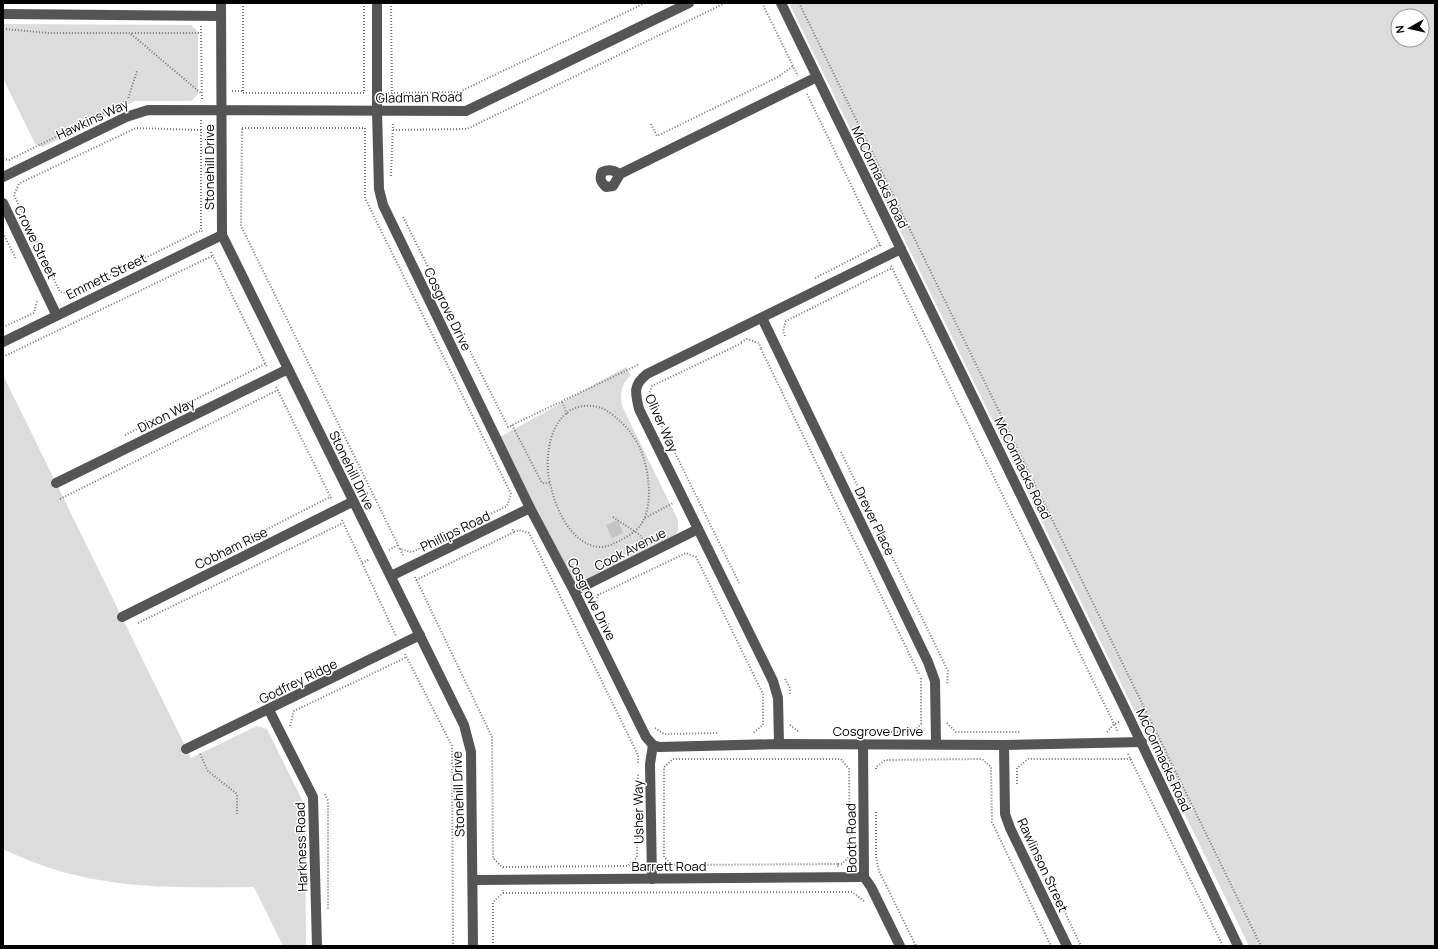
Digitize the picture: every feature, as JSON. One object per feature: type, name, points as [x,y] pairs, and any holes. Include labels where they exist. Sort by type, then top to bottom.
[{"type":"street","name":"Stonehill Drive","points":[[221,3],[222,235],[352,502],[391,576],[464,724],[471,752],[473,946]]},
{"type":"street","name":"Cosgrove Drive","points":[[377,3],[379,189],[384,205],[530,508],[574,591],[646,737],[653,745],[659,747],[779,744],[1004,745],[1142,742]]},
{"type":"street","name":"Gladman Road","points":[[221,109],[466,111],[689,3]]},
{"type":"street","name":"McCormacks Road","points":[[781,3],[1142,742],[1238,946]]},
{"type":"street","points":[[3,14],[221,16]]},
{"type":"street","points":[[620,174],[817,77]]},
{"type":"street","name":"Hawkins Way","points":[[3,177],[137,112],[148,110],[221,109]]},
{"type":"street","name":"Crowe Street","points":[[3,203],[56,314]]},
{"type":"street","name":"Emmett Street","points":[[3,342],[56,314],[222,235]]},
{"type":"street","name":"Oliver Way","points":[[779,744],[778,698],[773,681],[639,409],[635,394],[638,381],[647,374],[901,249]]},
{"type":"street","name":"Drever Place","points":[[762,318],[928,662],[935,680],[936,744]]},
{"type":"street","name":"Dixon Way","points":[[56,483],[288,369]]},
{"type":"street","name":"Cobham Rise","points":[[122,617],[352,502]]},
{"type":"street","name":"Phillips Road","points":[[391,576],[530,508]]},
{"type":"street","name":"Cook Avenue","points":[[574,591],[698,529]]},
{"type":"street","name":"Godfrey Ridge","points":[[191,746],[420,635]]},
{"type":"street","name":"Harkness Road","points":[[268,710],[313,797],[317,946]]},
{"type":"street","name":"Booth Road","points":[[863,744],[864,877],[871,887],[900,946]]},
{"type":"street","name":"Usher Way","points":[[652,879],[650,764],[653,745]]},
{"type":"street","name":"Rawlinson Street","points":[[1004,745],[1006,814],[1010,828],[1067,946]]},
{"type":"street","name":"Barrett Road","points":[[473,880],[864,877]]},
{"type":"path","points":[[243,3],[244,93],[364,93],[364,3]]},
{"type":"path","points":[[391,3],[393,111],[391,178]]},
{"type":"path","points":[[392,93],[459,92],[645,3]]},
{"type":"path","points":[[392,130],[467,129],[725,3]]},
{"type":"path","points":[[762,3],[1223,946]]},
{"type":"path","points":[[799,3],[1261,946]]},
{"type":"path","points":[[201,16],[202,230],[73,294],[60,292],[14,195],[18,184],[136,128],[201,130]]},
{"type":"path","points":[[3,29],[50,34],[201,34]]},
{"type":"path","points":[[130,34],[202,94]]},
{"type":"path","points":[[651,124],[657,136],[778,76],[793,66]]},
{"type":"path","points":[[3,159],[9,160],[120,105],[128,99],[137,71]]},
{"type":"path","points":[[242,128],[364,128],[365,198],[511,494],[506,506],[412,552],[400,549],[241,226],[242,128]]},
{"type":"path","points":[[401,214],[508,427],[642,363]]},
{"type":"path","points":[[3,233],[16,260]]},
{"type":"path","points":[[809,281],[880,245]]},
{"type":"path","points":[[3,357],[212,256],[265,364],[124,436]]},
{"type":"path","points":[[761,349],[785,338],[782,331],[786,321],[892,268]]},
{"type":"path","points":[[3,327],[34,313],[37,300]]},
{"type":"path","points":[[735,330],[742,342]]},
{"type":"path","points":[[741,588],[648,398],[652,386],[747,339],[759,343],[921,678],[921,724],[913,732],[882,732]]},
{"type":"path","points":[[60,499],[278,390],[330,497],[204,562]]},
{"type":"path","points":[[562,402],[567,414]]},
{"type":"path","points":[[583,407],[599,407],[612,414],[633,434],[645,463],[649,492],[648,505],[644,518],[634,531],[615,543],[599,547],[587,544],[570,529],[564,521],[553,496],[547,470],[547,455],[556,424],[567,414],[583,407]]},
{"type":"path","points":[[512,425],[542,483],[550,483]]},
{"type":"path","points":[[837,446],[948,671],[948,687]]},
{"type":"path","points":[[644,518],[683,498]]},
{"type":"path","points":[[613,517],[640,535],[650,554]]},
{"type":"path","points":[[133,625],[343,523],[400,645],[452,746],[453,946]]},
{"type":"path","points":[[503,867],[628,866],[637,857],[638,755],[529,534],[519,530],[514,532]]},
{"type":"path","points":[[575,627],[598,615],[595,607],[598,595],[686,553],[696,557],[763,694],[763,725],[754,733],[747,733]]},
{"type":"path","points":[[293,732],[290,725],[294,711],[407,657]]},
{"type":"path","points":[[783,674],[790,688],[790,696]]},
{"type":"path","points":[[778,718],[790,717],[790,725],[794,729],[798,732],[806,732]]},
{"type":"path","points":[[947,718],[947,724],[956,732],[1028,732]]},
{"type":"path","points":[[1099,732],[1107,732],[1114,724]]},
{"type":"path","points":[[653,726],[664,734],[724,733]]},
{"type":"path","points":[[191,746],[208,771],[237,794],[237,814]]},
{"type":"path","points":[[841,759],[849,768],[850,856],[842,864],[838,864],[672,865],[664,857],[664,767],[673,760],[841,759]]},
{"type":"path","points":[[876,770],[876,767],[885,760],[982,759],[991,767],[992,822],[1051,946]]},
{"type":"path","points":[[1017,787],[1017,768],[1028,759],[1131,759]]},
{"type":"path","points":[[324,794],[328,801],[328,915]]},
{"type":"path","points":[[876,810],[876,857],[879,871],[916,946]]},
{"type":"path","points":[[838,864],[839,892]]},
{"type":"path","points":[[503,893],[852,892],[863,899],[866,906]]},
{"type":"path","points":[[1057,897],[1081,946]]},
{"type":"shaded area","points":[[789,3],[1435,3],[1435,946],[1249,946]]},
{"type":"shaded area","points":[[3,24],[191,25],[198,32],[198,94],[191,101],[135,101],[43,147],[35,144],[3,78]]},
{"type":"shaded area","points":[[626,367],[631,375],[625,382],[622,389],[622,406],[678,520],[678,531],[675,535],[584,582],[575,582],[568,577],[500,437]]},
{"type":"shaded area","points":[[3,375],[191,758],[257,726],[267,729],[305,806],[306,946],[283,946],[254,887],[188,887],[126,884],[65,872],[34,862],[3,849]]},
{"type":"building","points":[[618,520],[623,533],[612,538],[606,525]]}]
